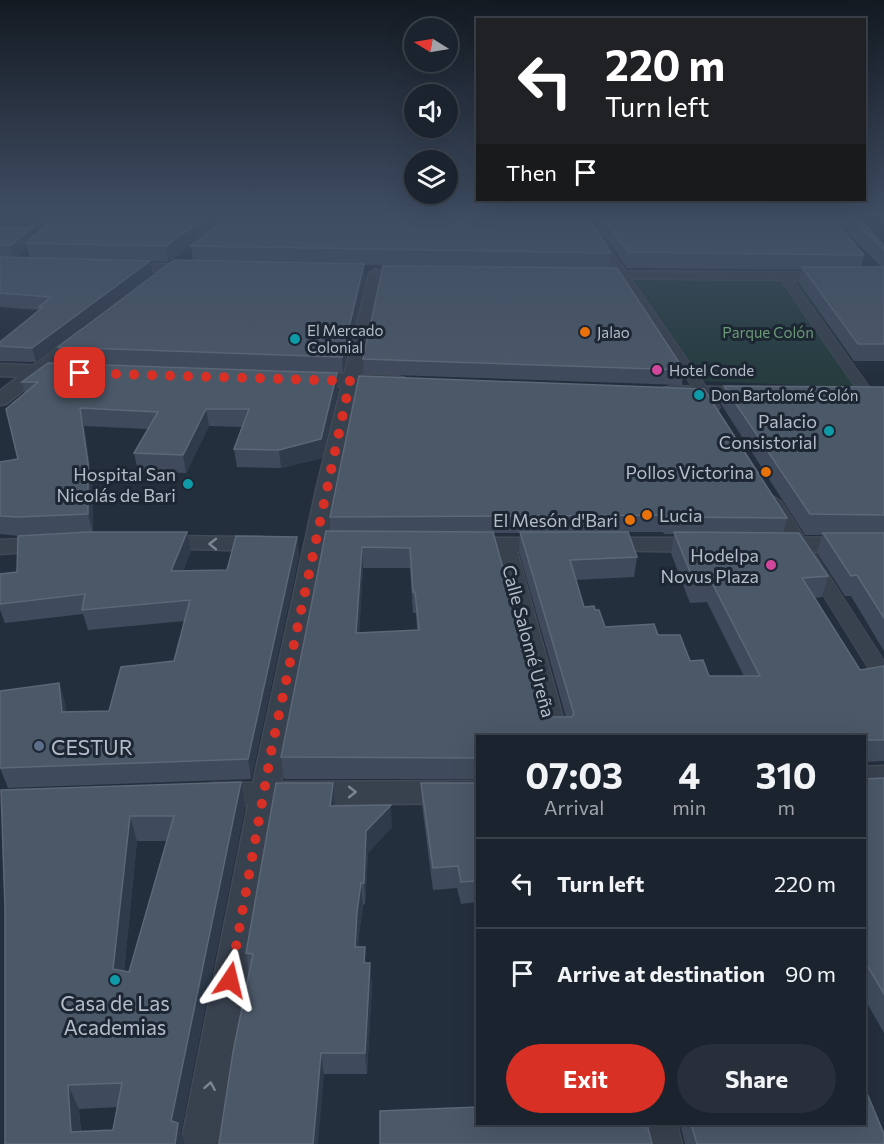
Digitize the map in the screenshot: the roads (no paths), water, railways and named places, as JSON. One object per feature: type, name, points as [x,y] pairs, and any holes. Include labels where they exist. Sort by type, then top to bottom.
[{"type":"street","points":[[151,283],[169,269]]},
{"type":"street","points":[[183,269],[204,270]]},
{"type":"street","points":[[618,269],[724,425]]},
{"type":"street","points":[[200,1144],[305,545],[350,381],[376,272]]},
{"type":"street","points":[[576,275],[880,277]]},
{"type":"street","points":[[785,277],[876,396]]},
{"type":"street","points":[[0,400],[97,324]]},
{"type":"street","points":[[0,370],[93,374]]},
{"type":"street","points":[[280,379],[421,384]]},
{"type":"street","points":[[646,392],[775,395]]},
{"type":"street","points":[[845,395],[876,396]]},
{"type":"street","points":[[763,485],[884,677]]},
{"type":"street","points":[[140,543],[305,545]]},
{"type":"street","points":[[0,547],[70,544]]},
{"type":"street","points":[[753,545],[884,544]]},
{"type":"street","points":[[444,545],[729,545]]},
{"type":"street","name":"Calle Salomé Ureña","points":[[504,545],[555,735]]},
{"type":"street","points":[[866,778],[884,777]]},
{"type":"street","points":[[192,795],[263,792],[476,792]]},
{"type":"street","points":[[658,1125],[663,1144]]},
{"type":"place","name":"Jalao","points":[[585,332]]},
{"type":"place","name":"El Mercado Colonial","points":[[295,339]]},
{"type":"place","name":"Hotel Conde","points":[[657,370]]},
{"type":"place","name":"Don Bartolomé Colón","points":[[699,395]]},
{"type":"place","name":"Palacio Consistorial","points":[[829,431]]},
{"type":"place","name":"Pollos Victorina","points":[[766,472]]},
{"type":"place","name":"Hospital San Nicolás de Bari","points":[[188,484]]},
{"type":"place","name":"Lucia","points":[[647,515]]},
{"type":"place","name":"El Mesón d'Bari","points":[[630,520]]},
{"type":"place","name":"Hodelpa Novus Plaza","points":[[771,565]]},
{"type":"place","name":"CESTUR","points":[[39,746]]},
{"type":"place","name":"Casa de Las Academias","points":[[115,980]]},
{"type":"park label","name":"Parque Colón","points":[[768,332]]}]
